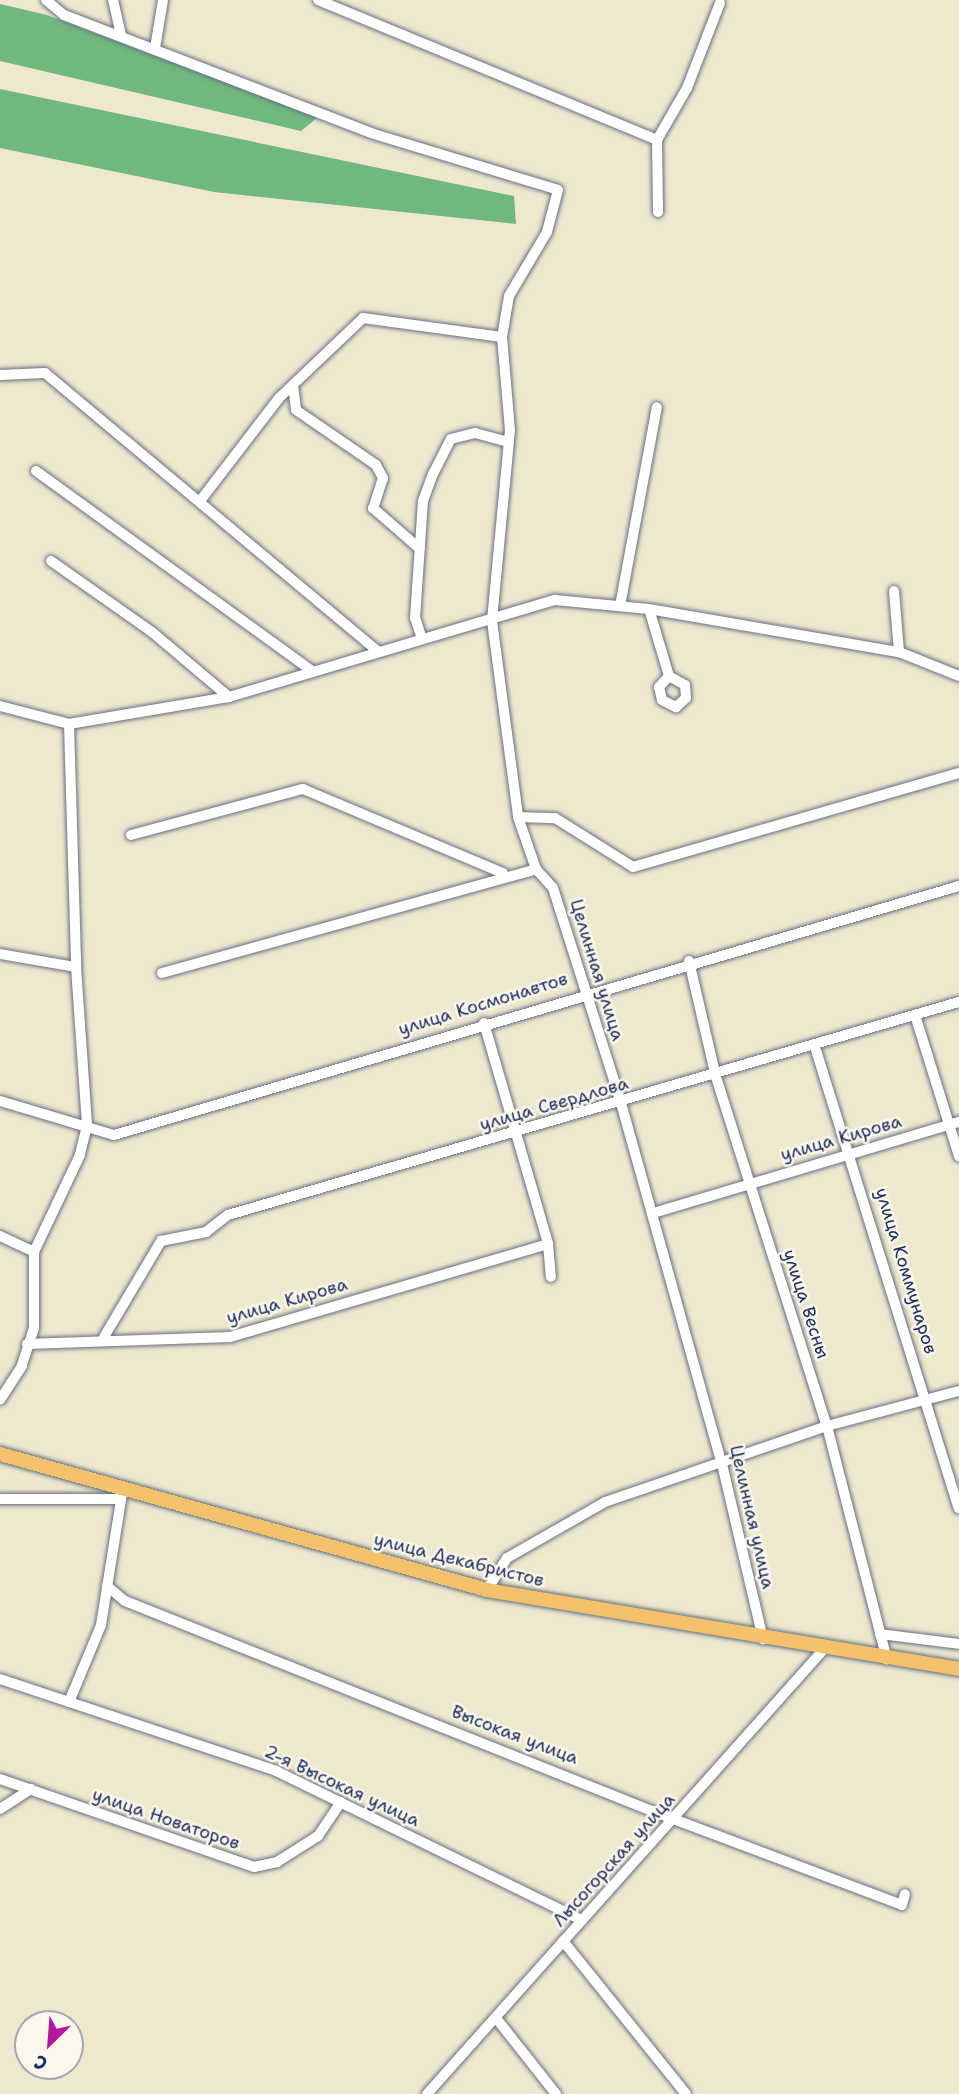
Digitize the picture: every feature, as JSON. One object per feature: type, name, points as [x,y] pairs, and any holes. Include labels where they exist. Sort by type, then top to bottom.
[{"type":"main road","name":"улица Декабристов","points":[[0,1454],[122,1493],[487,1590],[763,1639],[959,1669]]},
{"type":"street","points":[[46,0],[64,15],[155,48],[163,0]]},
{"type":"street","points":[[113,0],[121,34]]},
{"type":"street","points":[[318,0],[657,140]]},
{"type":"street","points":[[658,212],[657,140],[687,88],[720,3]]},
{"type":"street","name":"Целинная улица","points":[[155,48],[374,134],[558,190],[547,232],[509,296],[502,337],[509,442],[492,621],[518,817],[536,869],[554,888],[621,1103],[722,1464],[763,1639]]},
{"type":"street","points":[[200,501],[293,385],[363,318],[502,337]]},
{"type":"street","points":[[0,375],[45,373],[377,650]]},
{"type":"street","points":[[293,385],[296,410],[376,465],[383,478],[373,508],[420,549]]},
{"type":"street","points":[[620,606],[657,407]]},
{"type":"street","points":[[422,639],[415,618],[423,501],[451,439],[475,433],[509,442]]},
{"type":"street","points":[[36,471],[310,669]]},
{"type":"street","points":[[51,561],[152,632],[229,698]]},
{"type":"street","points":[[894,591],[899,652]]},
{"type":"street","points":[[0,706],[68,724],[229,698],[310,669],[492,621],[555,600],[649,609],[899,652],[959,677]]},
{"type":"street","points":[[649,609],[669,676]]},
{"type":"street","points":[[0,1400],[22,1366],[34,1328],[34,1252],[80,1155],[87,1126],[76,967],[68,724]]},
{"type":"street","points":[[518,817],[555,818],[633,867],[959,773]]},
{"type":"street","points":[[131,835],[303,789],[503,873]]},
{"type":"street","points":[[162,973],[442,896],[503,873],[536,869]]},
{"type":"street","name":"улица Космонавтов","points":[[0,1101],[114,1135],[585,991],[959,886]]},
{"type":"street","points":[[0,954],[76,967]]},
{"type":"street","name":"улица Весны","points":[[689,961],[716,1077],[827,1426],[887,1658]]},
{"type":"street","name":"улица Свердлова","points":[[104,1337],[161,1241],[206,1232],[228,1215],[716,1077],[959,1002]]},
{"type":"street","points":[[915,1015],[954,1123],[959,1156]]},
{"type":"street","points":[[484,1023],[548,1244],[551,1276]]},
{"type":"street","name":"улица Коммунаров","points":[[815,1047],[928,1400],[959,1508]]},
{"type":"street","name":"улица Кирова","points":[[653,1213],[748,1182],[954,1123]]},
{"type":"street","points":[[0,1236],[34,1252]]},
{"type":"street","name":"улица Кирова","points":[[27,1344],[104,1337],[230,1337],[548,1244]]},
{"type":"street","points":[[487,1590],[507,1558],[605,1502],[827,1426],[959,1391]]},
{"type":"street","points":[[0,1499],[122,1493],[103,1609],[69,1702]]},
{"type":"street","name":"Высокая улица","points":[[107,1586],[125,1601],[676,1818],[902,1905],[905,1894]]},
{"type":"street","points":[[103,1609],[125,1601]]},
{"type":"street","points":[[880,1634],[959,1644]]},
{"type":"street","name":"Лысогорская улица","points":[[427,2094],[825,1648]]},
{"type":"street","name":"2-я Высокая улица","points":[[0,1679],[276,1771],[581,1920]]},
{"type":"street","name":"улица Новаторов","points":[[0,1779],[254,1867],[277,1862],[318,1836],[341,1802]]},
{"type":"street","points":[[0,1809],[31,1789]]},
{"type":"street","points":[[563,1941],[686,2094]]},
{"type":"street","points":[[496,2018],[556,2094]]},
{"type":"green space","points":[[0,4],[47,15],[318,117],[301,131],[0,61]]},
{"type":"green space","points":[[0,89],[514,196],[516,224],[214,192],[0,148]]}]
